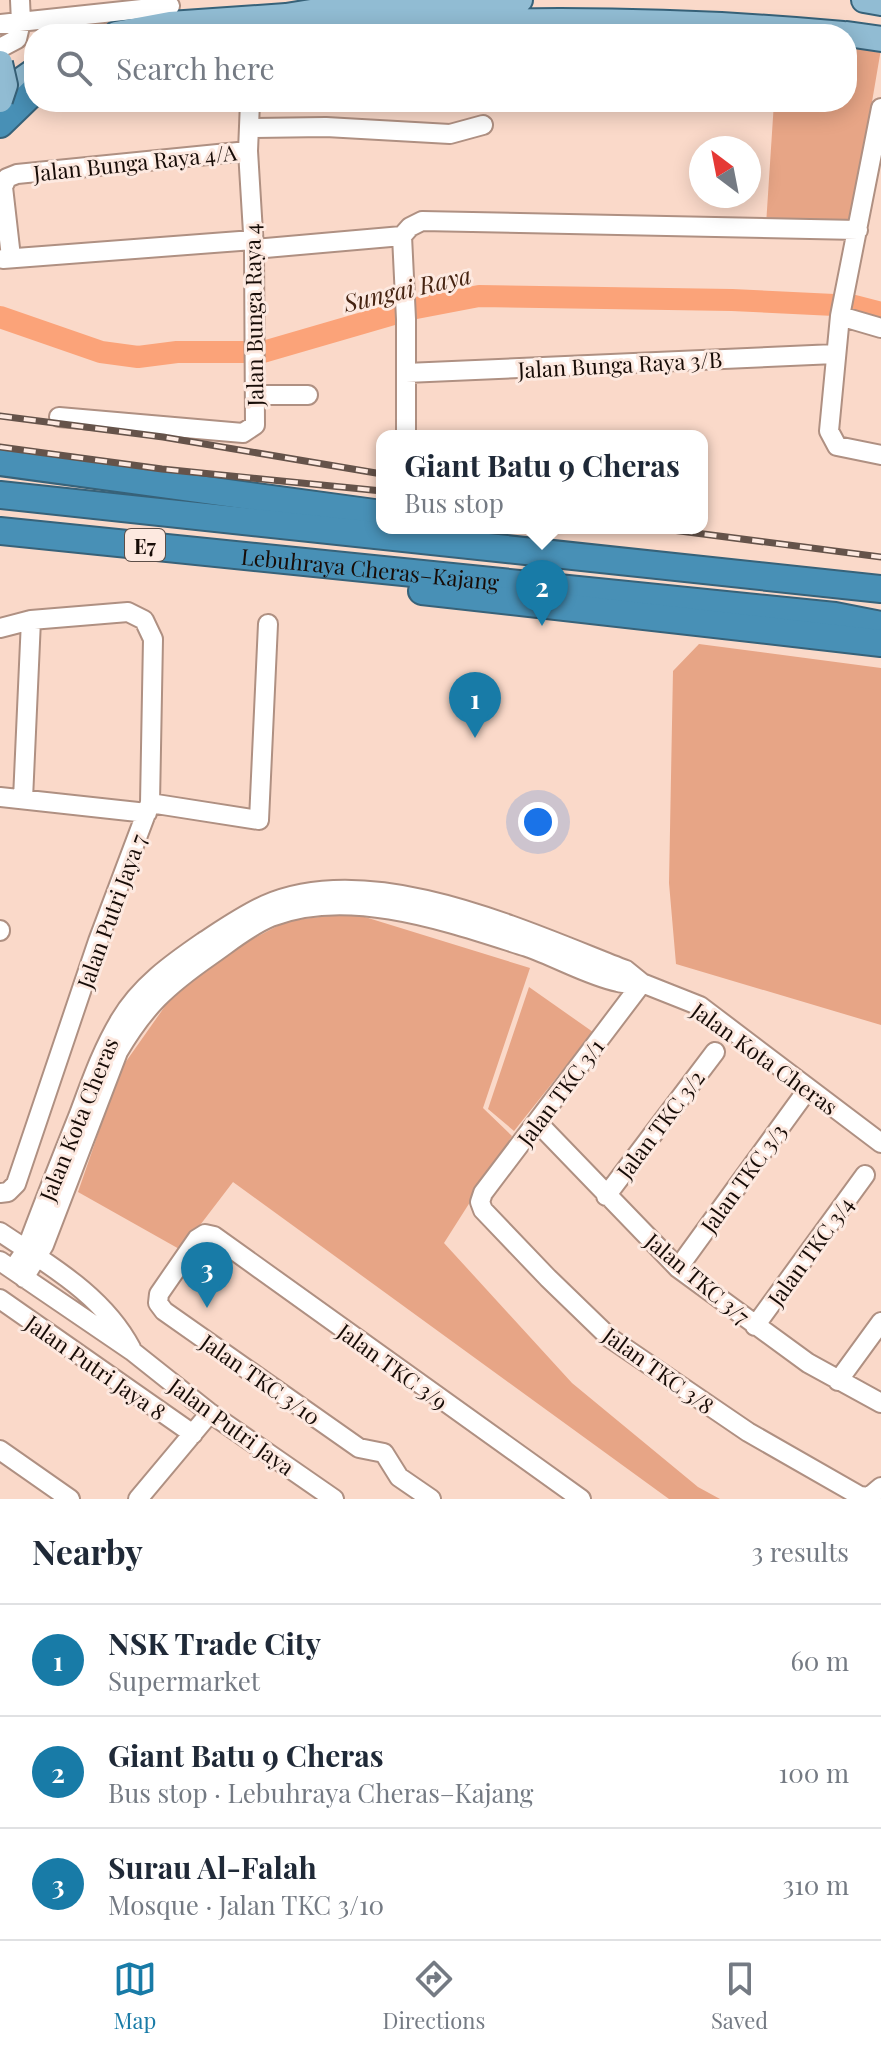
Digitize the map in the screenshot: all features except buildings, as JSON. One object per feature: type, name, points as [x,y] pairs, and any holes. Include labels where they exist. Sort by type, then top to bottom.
[{"type":"highway","points":[[0,124],[24,101]]},
{"type":"highway","points":[[0,462],[376,513]]},
{"type":"highway","name":"Lebuhraya Cheras–Kajang","points":[[0,495],[881,589]]},
{"type":"highway","name":"Lebuhraya Cheras–Kajang","points":[[0,531],[835,616],[881,625]]},
{"type":"highway","points":[[533,534],[814,570],[850,584]]},
{"type":"highway","points":[[291,559],[317,571],[360,582],[881,643]]},
{"type":"main road","points":[[259,24],[314,4],[520,0]]},
{"type":"main road","points":[[864,0],[881,3]]},
{"type":"main road","points":[[146,24],[170,16],[237,24]]},
{"type":"main road","points":[[437,24],[623,24]]},
{"type":"main road","points":[[857,36],[881,39]]},
{"type":"main road","points":[[0,63],[5,85],[0,97]]},
{"type":"main road","points":[[0,80],[24,67]]},
{"type":"main road","points":[[0,97],[24,79]]},
{"type":"street","points":[[0,48],[17,39],[21,22],[20,0]]},
{"type":"street","points":[[0,24],[170,16]]},
{"type":"street","points":[[881,108],[873,188],[858,230],[840,316],[829,431],[837,446],[881,455]]},
{"type":"street","name":"Jalan Bunga Raya 4","points":[[59,417],[243,433],[255,425],[250,112]]},
{"type":"street","points":[[249,128],[326,127],[450,134],[483,125]]},
{"type":"street","name":"Jalan Bunga Raya 4/A","points":[[6,259],[3,187],[7,178],[17,174],[248,151]]},
{"type":"street","points":[[406,430],[402,236],[422,221],[858,230]]},
{"type":"street","points":[[6,259],[402,236]]},
{"type":"street","points":[[840,316],[881,328]]},
{"type":"street","name":"Jalan Bunga Raya 3/B","points":[[406,373],[835,354]]},
{"type":"street","points":[[255,395],[308,395]]},
{"type":"street","name":"Jalan Putri Jaya 7","points":[[4,1193],[16,1184],[98,941],[148,808],[153,639],[144,620],[128,612],[31,620]]},
{"type":"street","points":[[0,628],[31,620],[23,799]]},
{"type":"street","points":[[0,797],[259,820],[268,624]]},
{"type":"street","name":"Jalan Kota Cheras","points":[[12,1269],[36,1251],[118,1052],[151,1002],[173,982],[272,917],[337,906],[404,912],[531,949],[619,983],[642,983],[700,1006],[881,1143]]},
{"type":"street","name":"Jalan TKC 3/1","points":[[480,1202],[483,1193],[642,983]]},
{"type":"street","name":"Jalan TKC 3/2","points":[[606,1196],[715,1052]]},
{"type":"street","name":"Jalan TKC 3/3","points":[[678,1268],[808,1089]]},
{"type":"street","name":"Jalan TKC 3/7","points":[[538,1123],[678,1268],[808,1363],[881,1403]]},
{"type":"street","name":"Jalan TKC 3/4","points":[[755,1326],[865,1175]]},
{"type":"street","name":"Jalan TKC 3/8","points":[[480,1202],[483,1210],[610,1338],[748,1432],[860,1496],[875,1492]]},
{"type":"street","name":"Jalan Putri Jaya","points":[[0,1232],[36,1251],[96,1300],[118,1324],[132,1351]]},
{"type":"street","name":"Jalan TKC 3/10","points":[[205,1234],[197,1239],[159,1294],[158,1303],[164,1311],[359,1448],[384,1453],[399,1477],[431,1499]]},
{"type":"street","name":"Jalan TKC 3/9","points":[[205,1234],[214,1236],[581,1499]]},
{"type":"street","name":"Jalan Putri Jaya","points":[[12,1269],[132,1351],[306,1492],[334,1499]]},
{"type":"street","name":"Jalan Putri Jaya 8","points":[[0,1299],[193,1434]]},
{"type":"street","points":[[838,1381],[881,1322]]},
{"type":"street","points":[[155,1407],[173,1384]]},
{"type":"street","points":[[138,1499],[210,1413]]},
{"type":"street","points":[[0,1450],[70,1499]]},
{"type":"shaded area","points":[[857,48],[881,49],[852,219],[766,225],[773,112],[857,112]]},
{"type":"shaded area","points":[[699,644],[881,668],[881,1025],[676,964],[669,883],[673,671]]},
{"type":"shaded area","points":[[352,913],[530,968],[483,1108],[512,1136],[444,1243],[572,1383],[698,1487],[720,1499],[669,1499],[233,1182],[181,1250],[78,1192],[120,1070],[175,992],[245,943],[287,921]]},
{"type":"shaded area","points":[[529,987],[593,1032],[514,1131],[488,1109]]},
{"type":"waterway","name":"Sungai Raya","points":[[0,317],[101,352],[138,357],[177,352],[263,352],[411,309],[479,296],[732,300],[855,306],[881,313]]},
{"type":"railway","points":[[0,416],[163,437],[376,473]]},
{"type":"railway","points":[[0,447],[162,469],[376,490]]},
{"type":"railway","points":[[703,534],[881,557]]},
{"type":"place","name":"Giant Batu 9 Cheras","points":[[542,626]]},
{"type":"place","name":"NSK Trade City","points":[[475,738]]},
{"type":"place","name":"Surau Al-Falah","points":[[207,1308]]}]
